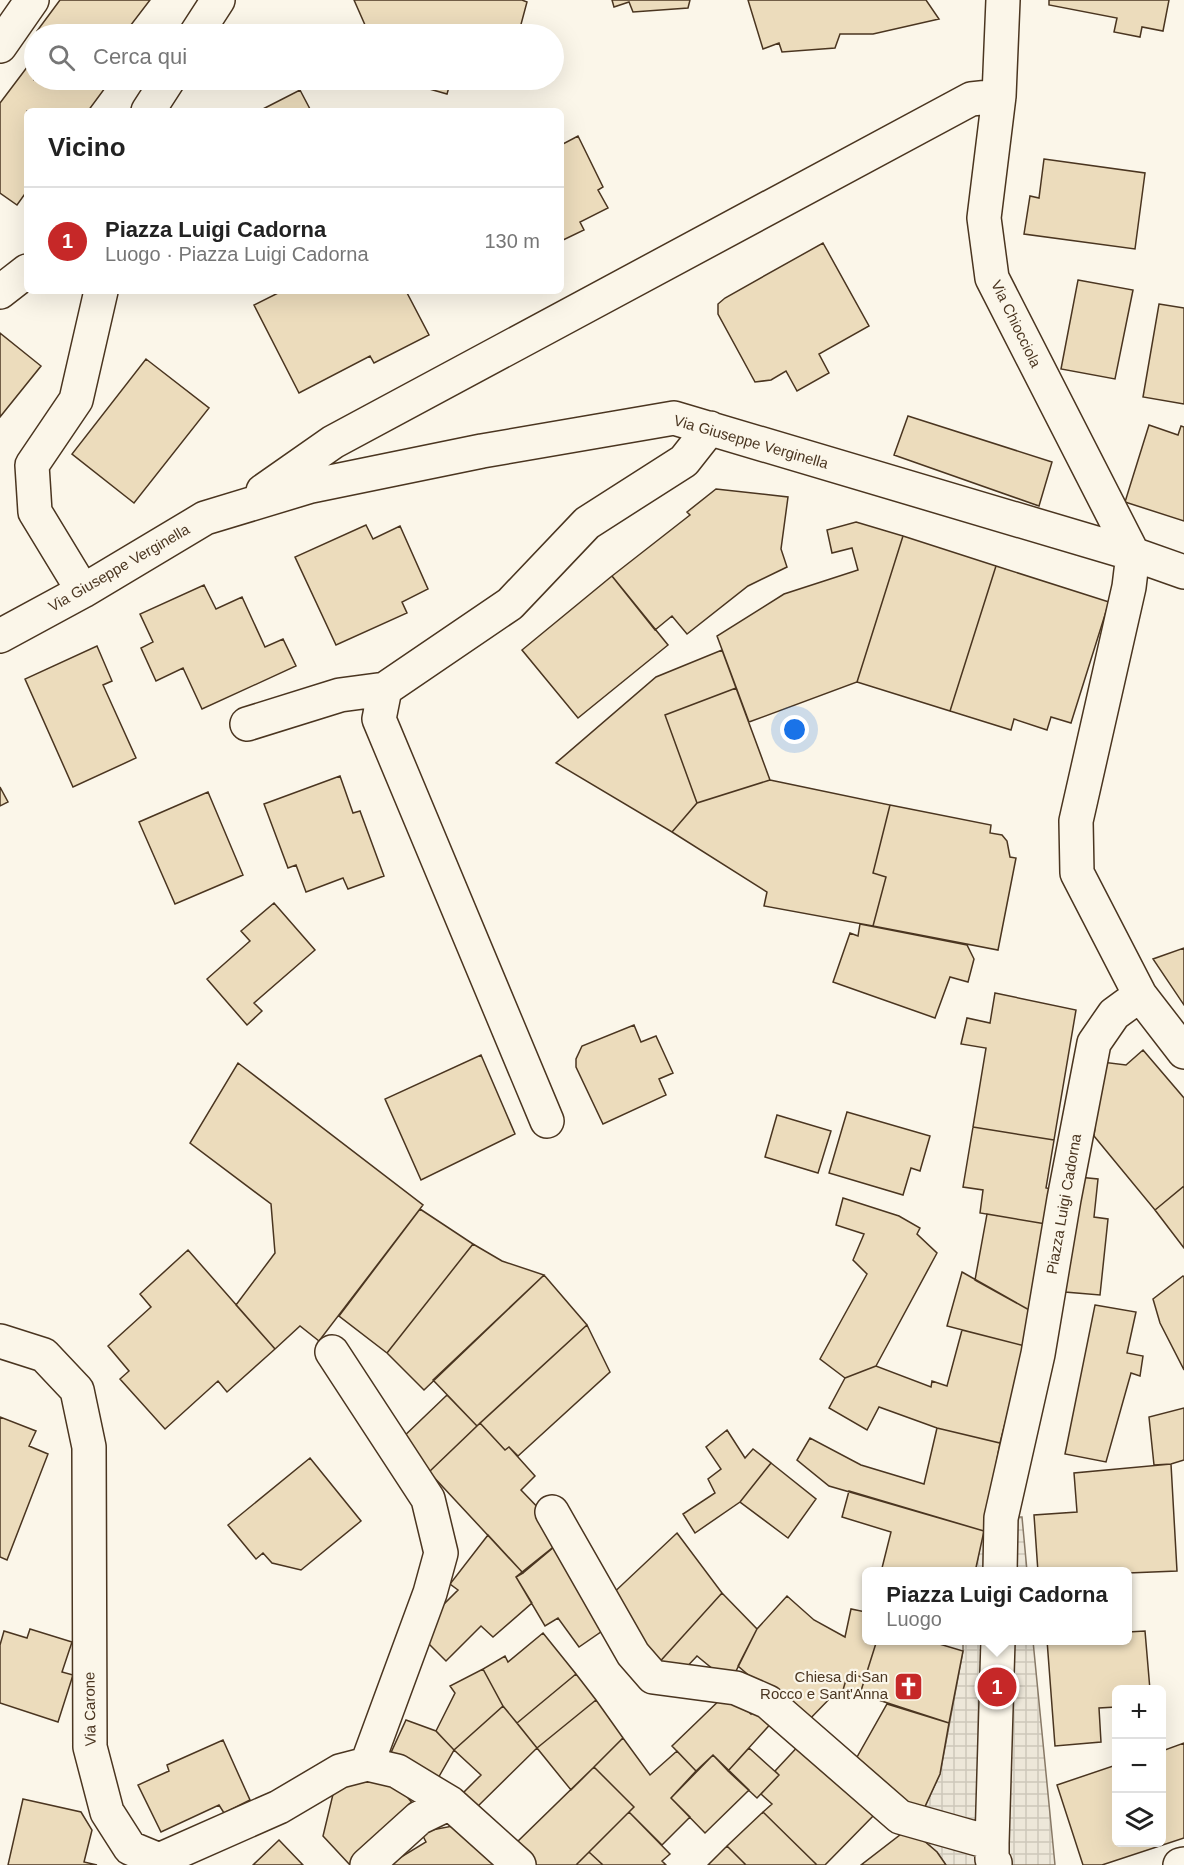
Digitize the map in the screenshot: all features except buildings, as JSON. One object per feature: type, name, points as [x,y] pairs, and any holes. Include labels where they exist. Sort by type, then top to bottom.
[{"type":"street","points":[[0,46],[32,0]]},
{"type":"street","points":[[202,24],[218,0]]},
{"type":"street","name":"Via Chiocciola","points":[[1003,0],[999,96],[984,218],[992,278],[1133,554]]},
{"type":"street","points":[[150,108],[162,90]]},
{"type":"street","name":"Via Giuseppe Verginella","points":[[240,507],[344,436],[971,99],[999,96]]},
{"type":"street","points":[[0,292],[24,273]]},
{"type":"street","points":[[82,591],[35,512],[32,465],[76,400],[100,294]]},
{"type":"street","name":"Via Giuseppe Verginella","points":[[0,636],[82,591],[205,518],[311,486],[482,451],[674,417],[1133,554],[1184,572]]},
{"type":"street","points":[[247,724],[340,695],[385,689],[510,604],[587,523],[684,461],[710,428]]},
{"type":"street","points":[[1133,554],[1129,587],[1076,821],[1077,873],[1140,995],[1184,1052]]},
{"type":"street","points":[[385,689],[379,719],[547,1121]]},
{"type":"street","name":"Piazza Luigi Cadorna","points":[[1000,1567],[1001,1518],[1038,1354],[1064,1199],[1095,1043],[1114,1014],[1140,995]]},
{"type":"street","name":"Via Carone","points":[[0,1341],[44,1355],[77,1390],[88,1447],[90,1747],[106,1812],[130,1848],[159,1860],[279,1808],[340,1771],[367,1764]]},
{"type":"street","points":[[332,1352],[428,1499],[441,1553],[430,1593],[367,1764],[397,1772],[450,1803],[519,1865]]},
{"type":"street","points":[[552,1512],[633,1654],[653,1677],[736,1688],[768,1702],[900,1816],[994,1854],[998,1645]]},
{"type":"street","points":[[367,1865],[418,1818],[450,1803]]},
{"type":"shaded area","points":[[986,1517],[1022,1517],[1027,1567],[976,1567]]},
{"type":"shaded area","points":[[963,1645],[1033,1645],[1055,1865],[946,1865],[937,1852],[909,1828],[922,1813],[940,1774]]},
{"type":"place","name":"Chiesa di San Rocco e Sant'Anna","points":[[909,1686]]},
{"type":"place","name":"Piazza Luigi Cadorna","points":[[997,1687]]}]
